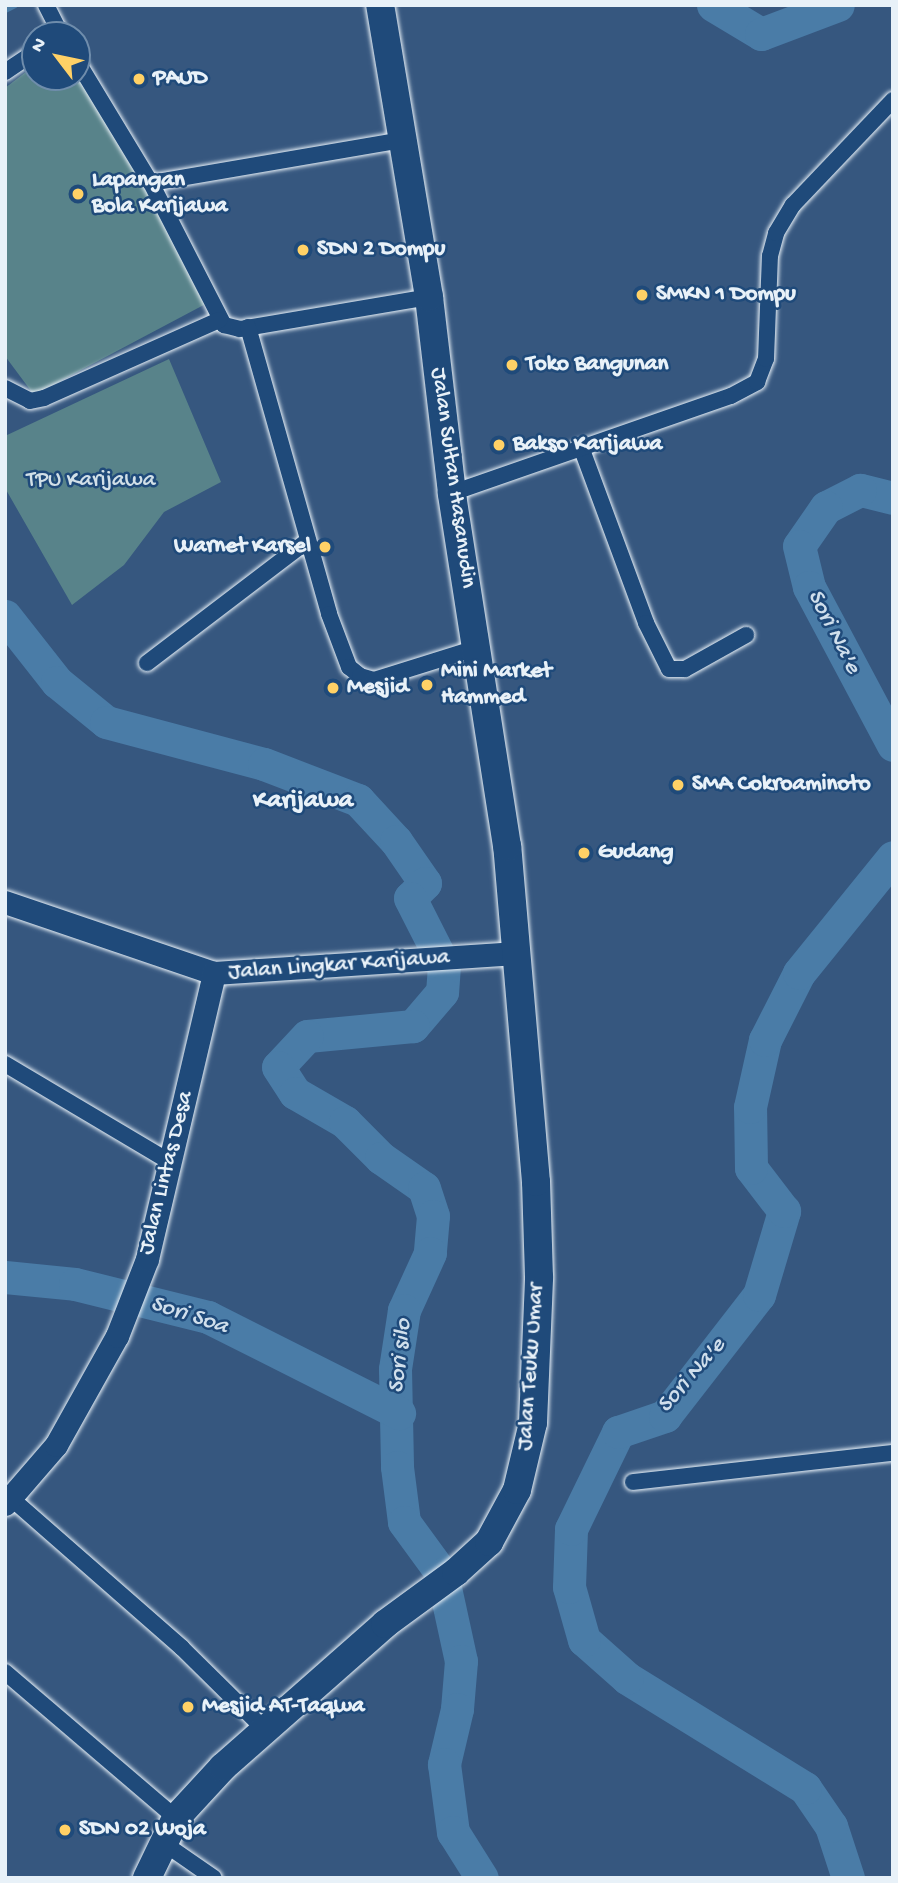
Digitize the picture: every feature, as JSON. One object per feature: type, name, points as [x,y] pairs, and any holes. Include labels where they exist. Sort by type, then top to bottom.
[{"type":"highway","name":"Jalan Sultan Hasanudin","points":[[380,5],[429,297],[452,493],[507,846],[516,953]]},
{"type":"highway","name":"Jalan Teuku Umar","points":[[147,1878],[162,1842],[176,1818],[264,1729],[385,1624],[456,1572],[489,1542],[509,1511],[528,1454],[533,1423],[539,1276],[536,1196],[516,953]]},
{"type":"main road","name":"Jalan Lingkar Karijawa","points":[[5,902],[214,973],[373,965],[516,953]]},
{"type":"main road","name":"Jalan Lintas Desa","points":[[8,1501],[56,1445],[117,1336],[147,1259],[172,1163],[214,973]]},
{"type":"street","points":[[46,5],[54,21]]},
{"type":"street","points":[[5,72],[21,61]]},
{"type":"street","points":[[91,84],[151,183],[219,320],[233,328],[248,327],[429,297]]},
{"type":"street","points":[[452,493],[731,396],[757,382],[766,359],[770,256],[776,233],[793,205],[893,100]]},
{"type":"street","points":[[151,183],[402,140]]},
{"type":"street","points":[[5,388],[30,401],[44,398],[219,320]]},
{"type":"street","points":[[248,327],[307,541],[349,667],[360,676],[382,678],[476,648]]},
{"type":"street","points":[[581,447],[604,498],[646,623],[669,669],[685,669],[746,635]]},
{"type":"street","points":[[147,663],[307,541]]},
{"type":"street","points":[[5,1064],[172,1163]]},
{"type":"street","points":[[634,1482],[893,1453]]},
{"type":"street","points":[[8,1501],[182,1648],[264,1729]]},
{"type":"street","points":[[5,1672],[176,1818]]},
{"type":"street","points":[[162,1842],[214,1878]]},
{"type":"green space","name":"Lapangan Bola Karijawa","points":[[21,76],[21,91],[90,91],[215,299],[34,395],[5,356],[5,88]]},
{"type":"green space","name":"TPU Karijawa","points":[[169,359],[221,482],[164,512],[124,565],[72,605],[5,488],[5,436]]},
{"type":"waterway","points":[[5,10],[15,5]]},
{"type":"waterway","name":"Sori Na'e","points":[[713,5],[761,34],[838,5]]},
{"type":"waterway","name":"Sori Na'e","points":[[893,498],[860,490],[826,507],[799,546],[809,587],[893,745]]},
{"type":"waterway","name":"Sori silo","points":[[5,616],[57,682],[106,722],[264,764],[358,800],[396,841],[425,883],[410,898],[444,965],[442,992],[413,1026],[307,1036],[278,1067],[295,1093],[345,1122],[381,1158],[424,1188],[433,1216],[430,1253],[404,1310],[395,1369],[397,1467],[404,1522],[442,1574],[461,1661],[457,1709],[444,1764],[453,1832],[482,1878]]},
{"type":"waterway","name":"Sori Na'e","points":[[848,1878],[831,1826],[805,1788],[627,1678],[584,1640],[569,1587],[571,1529],[618,1432],[665,1416],[759,1295],[784,1211],[751,1168],[750,1107],[765,1040],[799,973],[893,857]]},
{"type":"waterway","name":"Sori Soa","points":[[5,1277],[75,1284],[208,1317],[399,1413]]},
{"type":"place","name":"PAUD","points":[[139,79]]},
{"type":"place","name":"Lapangan Bola Karijawa","points":[[78,194]]},
{"type":"place","name":"SDN 2 Dompu","points":[[303,250]]},
{"type":"place","name":"SMKN 1 Dompu","points":[[642,295]]},
{"type":"place","name":"Toko Bangunan","points":[[512,365]]},
{"type":"place","name":"Bakso Karijawa","points":[[499,445]]},
{"type":"place","name":"Warnet Karsel","points":[[325,547]]},
{"type":"place","name":"Mini Market Hammed","points":[[427,685]]},
{"type":"place","name":"Mesjid","points":[[333,688]]},
{"type":"place","name":"SMA Cokroaminoto","points":[[678,785]]},
{"type":"place","name":"Gudang","points":[[584,853]]},
{"type":"place","name":"Mesjid AT-Taqwa","points":[[188,1707]]},
{"type":"place","name":"SDN 02 Woja","points":[[65,1830]]},
{"type":"district","name":"Karijawa","points":[[303,802]]}]
